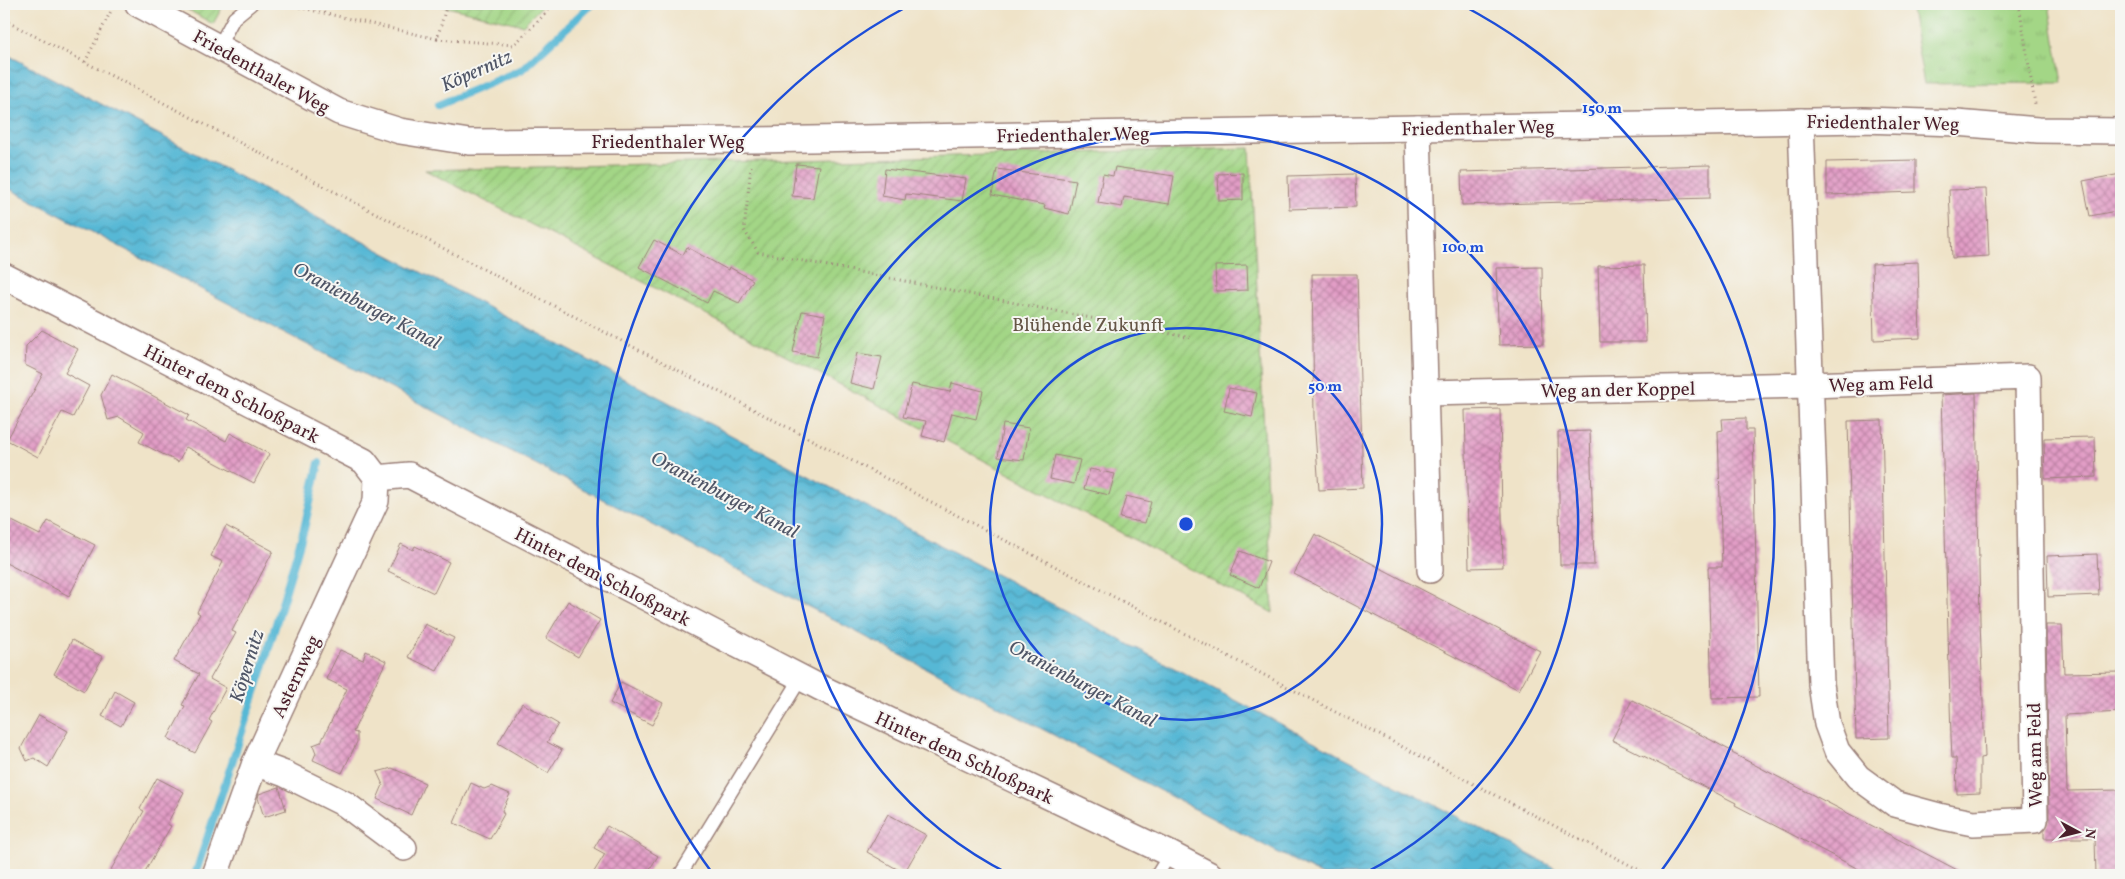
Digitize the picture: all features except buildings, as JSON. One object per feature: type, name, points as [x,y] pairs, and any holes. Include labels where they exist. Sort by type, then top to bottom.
[{"type":"street","name":"Friedenthaler Weg","points":[[138,4],[339,112],[400,131],[469,142],[751,140],[1802,120],[1863,120],[1949,123],[2038,130],[2121,131]]},
{"type":"street","name":"Weg am Feld","points":[[1802,120],[1821,684],[1827,724],[1837,751],[1858,777],[1895,804],[1974,823],[2035,820],[2028,377],[1811,386]]},
{"type":"street","points":[[1418,128],[1430,570]]},
{"type":"street","name":"Hinter dem Schloßpark","points":[[4,276],[364,461],[377,478],[409,475],[801,678],[1170,854],[1210,875]]},
{"type":"street","name":"Weg an der Koppel","points":[[1425,393],[1811,386]]},
{"type":"street","name":"Asternweg","points":[[214,875],[255,763],[376,501],[377,478]]},
{"type":"street","points":[[255,763],[285,774],[345,804],[404,848]]},
{"type":"lane","points":[[218,46],[234,18],[251,4]]},
{"type":"lane","points":[[680,875],[801,678]]},
{"type":"lane","points":[[1157,875],[1170,854]]},
{"type":"path","points":[[85,62],[114,4]]},
{"type":"path","points":[[285,4],[437,39],[514,44],[555,4]]},
{"type":"path","points":[[437,39],[447,4]]},
{"type":"path","points":[[2019,4],[2038,130]]},
{"type":"path","points":[[4,20],[1649,875]]},
{"type":"path","points":[[751,140],[751,163],[744,230],[758,252],[1192,338]]},
{"type":"green space","points":[[178,4],[224,4],[213,24]]},
{"type":"green space","points":[[434,4],[544,4],[523,25]]},
{"type":"green space","points":[[1910,4],[2049,4],[2062,83],[1924,84]]},
{"type":"green space","name":"Blühende Zukunft","points":[[1250,148],[1273,613],[729,326],[425,170]]},
{"type":"water","name":"Oranienburger Kanal","points":[[4,53],[1568,875],[1321,875],[4,186]]},
{"type":"waterway","name":"Köpernitz","points":[[438,105],[521,70],[592,4]]},
{"type":"waterway","name":"Köpernitz","points":[[195,875],[262,671],[304,529],[319,463]]}]
